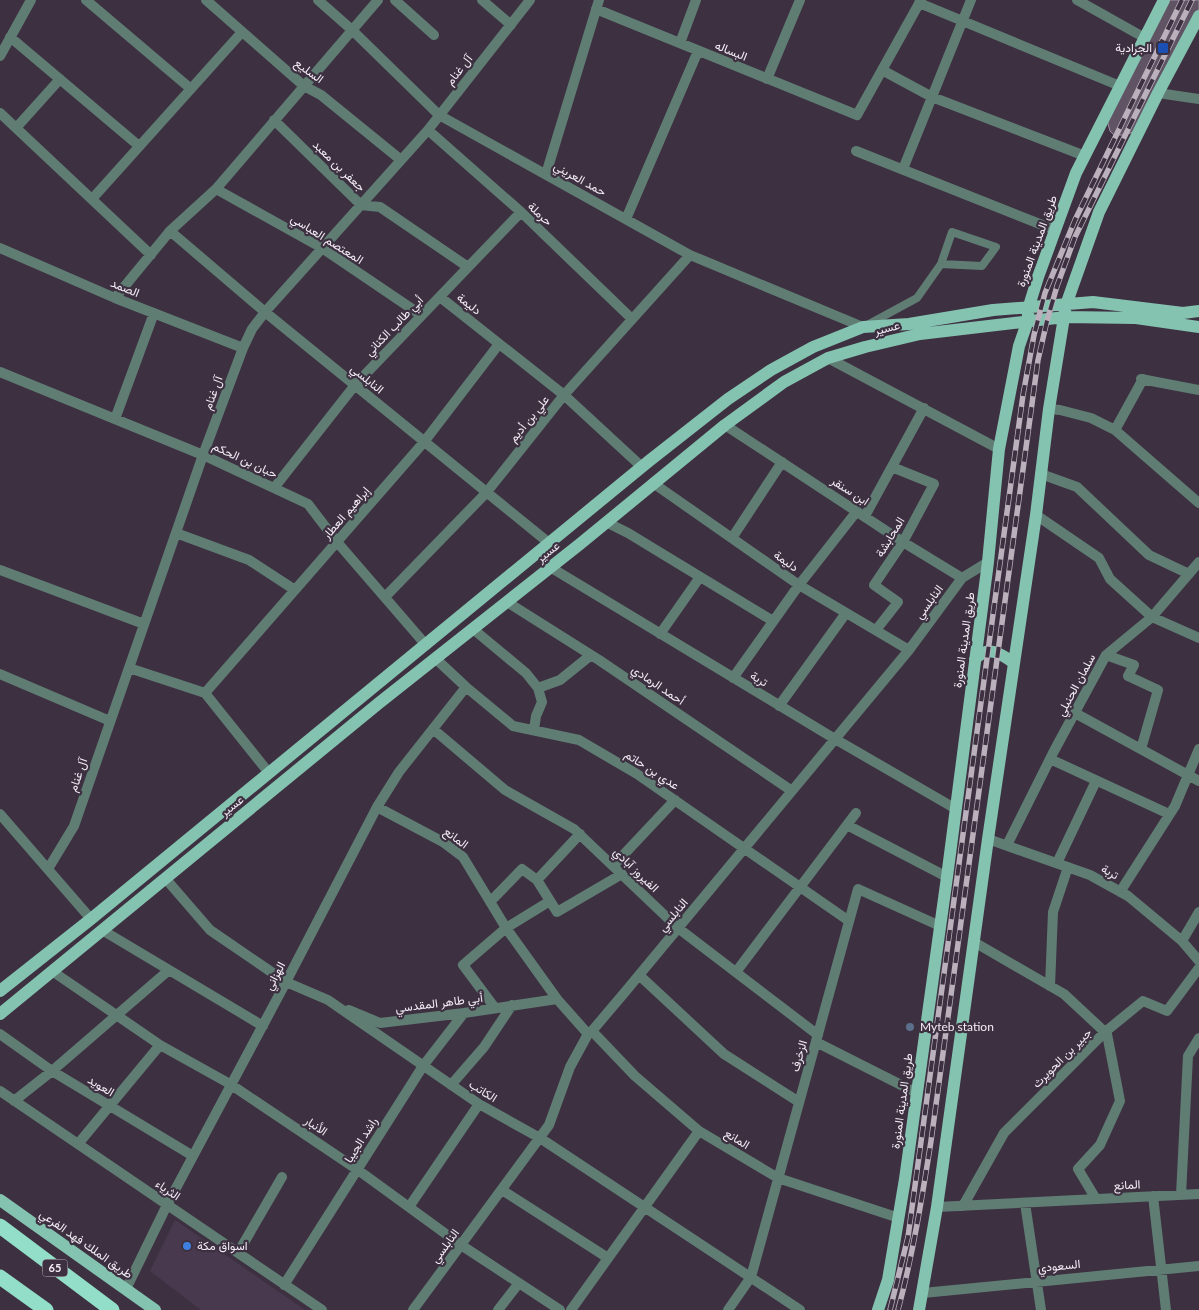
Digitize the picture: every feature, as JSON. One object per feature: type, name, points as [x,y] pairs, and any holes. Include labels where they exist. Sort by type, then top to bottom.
[{"type":"highway","name":"65","points":[[0,1226],[112,1310]]},
{"type":"highway","points":[[0,1277],[46,1310]]},
{"type":"main road","name":"طريق المدينة المنورة","points":[[878,1310],[888,1280],[917,1093],[988,562],[999,449],[1019,346],[1027,322],[1029,306],[1076,173],[1164,0]]},
{"type":"main road","points":[[918,1310],[923,1293],[937,1207],[988,839],[1036,515],[1049,409],[1066,311],[1099,212],[1158,93],[1199,16]]},
{"type":"main road","name":"عسير","points":[[0,1014],[165,878],[725,425],[784,382],[828,358],[865,347],[920,334],[1027,322],[1093,302],[1183,314],[1199,311]]},
{"type":"main road","name":"عسير","points":[[0,991],[92,919],[642,467],[728,399],[771,370],[813,347],[863,327],[909,324],[1029,306],[1199,326]]},
{"type":"main road","points":[[975,659],[982,652],[990,651],[998,653],[1014,662]]},
{"type":"main road","name":"طريق الملك فهد الفرعي","points":[[0,1200],[155,1310]]},
{"type":"street","points":[[0,55],[31,0]]},
{"type":"street","points":[[86,0],[190,89]]},
{"type":"street","name":"السليع","points":[[206,0],[304,86],[321,95],[401,160]]},
{"type":"street","name":"حمد العريني","points":[[318,0],[440,114],[690,255],[863,327]]},
{"type":"street","points":[[114,298],[170,231],[216,189],[378,0]]},
{"type":"street","points":[[395,0],[434,35]]},
{"type":"street","points":[[482,0],[510,25]]},
{"type":"street","name":"آل غنام","points":[[48,869],[74,826],[203,455],[243,348],[252,329],[265,312],[428,130],[530,0]]},
{"type":"street","points":[[680,43],[696,0]]},
{"type":"street","points":[[767,79],[800,0]]},
{"type":"street","points":[[903,169],[971,0]]},
{"type":"street","points":[[1077,0],[1145,38]]},
{"type":"street","points":[[1085,156],[932,97],[882,70],[920,2],[1120,86]]},
{"type":"street","points":[[546,174],[598,5]]},
{"type":"street","name":"البساله","points":[[598,5],[698,51],[857,115],[882,70]]},
{"type":"street","points":[[92,199],[242,32]]},
{"type":"street","points":[[10,38],[139,146]]},
{"type":"street","points":[[626,219],[698,51]]},
{"type":"street","points":[[16,128],[60,80]]},
{"type":"street","points":[[1158,93],[1199,99]]},
{"type":"street","points":[[0,113],[151,255]]},
{"type":"street","name":"جعفر بن معبد","points":[[274,120],[361,205],[380,207],[468,267]]},
{"type":"street","name":"حرملة","points":[[428,130],[521,212],[632,319]]},
{"type":"street","points":[[856,151],[1055,230]]},
{"type":"street","name":"المعتصم العباسي","points":[[216,189],[322,248],[421,315]]},
{"type":"street","name":"أبي طالب الكناني","points":[[274,488],[354,385],[521,212]]},
{"type":"street","name":"النابلسي","points":[[170,231],[265,312],[549,544]]},
{"type":"street","name":"الصمد","points":[[0,248],[114,298],[243,348]]},
{"type":"street","name":"علي بن أديم","points":[[385,597],[486,493],[564,395],[690,255]]},
{"type":"street","name":"دليمة","points":[[440,297],[564,395],[642,467]]},
{"type":"street","points":[[115,419],[154,314]]},
{"type":"street","name":"إبراهيم العطار","points":[[205,693],[424,442],[499,344]]},
{"type":"street","points":[[828,358],[999,449]]},
{"type":"street","name":"حبان بن الحكم","points":[[0,372],[203,455],[308,504],[337,542],[426,645]]},
{"type":"street","points":[[1115,430],[1142,379],[1199,390]]},
{"type":"street","points":[[733,678],[798,585],[861,513],[892,467],[924,408]]},
{"type":"street","points":[[1049,409],[1091,418],[1115,430],[1199,503]]},
{"type":"street","name":"ابن سنقر","points":[[725,425],[962,578]]},
{"type":"street","points":[[732,538],[782,462]]},
{"type":"street","name":"المحابشة","points":[[876,630],[898,602],[874,585],[904,542],[934,484],[892,467]]},
{"type":"street","points":[[1041,474],[1077,487],[1149,555],[1188,574]]},
{"type":"street","name":"دليمة","points":[[654,483],[798,585],[910,650]]},
{"type":"street","points":[[1036,515],[1099,558],[1110,580],[1152,616],[1199,638]]},
{"type":"street","points":[[606,522],[773,621]]},
{"type":"street","points":[[176,533],[249,560],[295,590]]},
{"type":"street","name":"النابلسي","points":[[414,1310],[549,1124],[570,1067],[590,1032],[910,650],[962,578],[988,562]]},
{"type":"street","name":"سلمان الحنبلي","points":[[1007,845],[1106,655],[1152,616],[1199,562]]},
{"type":"street","name":"تربة","points":[[550,568],[835,740],[956,809]]},
{"type":"street","points":[[0,570],[144,624]]},
{"type":"street","points":[[660,634],[700,577]]},
{"type":"street","name":"أحمد الرمادي","points":[[507,602],[591,655],[792,791]]},
{"type":"street","points":[[779,706],[846,613]]},
{"type":"street","points":[[473,629],[526,673],[538,688],[542,702],[536,716],[534,730]]},
{"type":"street","points":[[538,688],[560,680],[591,655]]},
{"type":"street","points":[[1106,655],[1134,665],[1128,676],[1158,690],[1141,749]]},
{"type":"street","name":"عدي بن حاتم","points":[[436,658],[466,687],[513,726],[580,740],[637,774],[849,921]]},
{"type":"street","points":[[129,668],[205,693],[269,773]]},
{"type":"street","points":[[0,674],[110,721]]},
{"type":"street","name":"الهزاني","points":[[126,1289],[192,1156],[263,1026],[377,807],[398,772],[466,687]]},
{"type":"street","points":[[1075,713],[1199,781]]},
{"type":"street","name":"الفيروز آبادي","points":[[433,729],[505,790],[574,829],[678,928],[736,972],[817,1039],[917,1093]]},
{"type":"street","points":[[1120,892],[1175,806],[1199,749]]},
{"type":"street","points":[[1050,760],[1169,814]]},
{"type":"street","points":[[1057,863],[1096,781]]},
{"type":"street","points":[[613,866],[675,800]]},
{"type":"street","name":"المانع","points":[[377,807],[443,842],[462,856],[506,928],[557,998],[634,1076],[699,1131],[778,1178],[898,1218]]},
{"type":"street","points":[[736,972],[856,813]]},
{"type":"street","points":[[0,814],[92,919]]},
{"type":"street","points":[[847,825],[947,877]]},
{"type":"street","points":[[537,880],[580,834]]},
{"type":"street","name":"تربة","points":[[988,839],[1090,875],[1128,896],[1182,941],[1199,961]]},
{"type":"street","points":[[1050,986],[1053,912],[1068,867]]},
{"type":"street","points":[[490,902],[522,869],[537,880],[557,912],[622,874]]},
{"type":"street","name":"الكاتب","points":[[165,878],[210,930],[286,982],[328,1000],[479,1104],[540,1138],[800,1310]]},
{"type":"street","name":"الزخرف","points":[[728,1310],[751,1277],[858,889],[940,926]]},
{"type":"street","points":[[495,1008],[463,964],[506,928],[550,901]]},
{"type":"street","points":[[1182,941],[1199,912]]},
{"type":"street","points":[[102,930],[263,1026]]},
{"type":"street","points":[[974,942],[1064,994],[1106,1033],[1120,1101],[1100,1145],[1078,1169],[1096,1199]]},
{"type":"street","name":"جبير بن الحويرث","points":[[963,1206],[1004,1133],[1106,1033],[1142,1001],[1166,1011],[1199,968]]},
{"type":"street","points":[[14,1101],[52,1071],[169,970]]},
{"type":"street","name":"الأنبار","points":[[52,971],[160,1045],[230,1084],[560,1310]]},
{"type":"street","points":[[639,975],[724,1054],[799,1102]]},
{"type":"street","name":"أبي طاهر المقدسي","points":[[328,1000],[380,1023],[464,1013],[557,998]]},
{"type":"street","points":[[451,1085],[484,1048],[512,1005]]},
{"type":"street","name":"راشد الجيبا","points":[[284,1285],[424,1066],[464,1013]]},
{"type":"street","name":"العويد","points":[[0,1034],[52,1071],[192,1156]]},
{"type":"street","points":[[1181,1195],[1188,1056],[1199,1038]]},
{"type":"street","points":[[78,1144],[160,1045]]},
{"type":"street","name":"الثرياء","points":[[0,1091],[322,1310]]},
{"type":"street","points":[[409,1207],[479,1104]]},
{"type":"street","points":[[571,1310],[699,1131]]},
{"type":"street","points":[[238,1253],[282,1177]]},
{"type":"street","points":[[502,1190],[608,1258]]},
{"type":"street","name":"المانع","points":[[937,1207],[1199,1194]]},
{"type":"street","points":[[1152,1196],[1166,1310]]},
{"type":"street","points":[[1025,1203],[1041,1310]]},
{"type":"street","name":"السعودي","points":[[923,1293],[1199,1266]]},
{"type":"street","points":[[498,1310],[519,1283]]},
{"type":"lane","points":[[863,327],[917,298],[941,264],[952,232],[996,247],[982,266],[941,264]]},
{"type":"shaded area","name":"اسواق مكة","points":[[175,1220],[305,1310],[201,1310],[150,1271]]},
{"type":"building","name":"الجرادية","points":[[1166,0],[1199,0],[1199,9],[1141,123],[1133,132],[1125,135],[1114,135],[1110,131],[1107,120]]},
{"type":"railway","points":[[890,1310],[908,1237],[1023,395],[1034,335],[1045,293],[1075,220],[1182,0]]},
{"type":"railway","points":[[898,1310],[913,1247],[931,1141],[1038,360],[1057,286],[1075,237],[1192,0]]},
{"type":"place","name":"الجرادية","points":[[1163,48]]},
{"type":"place","name":"Myteb station","points":[[910,1027]]},
{"type":"place","name":"اسواق مكة","points":[[187,1246]]}]
